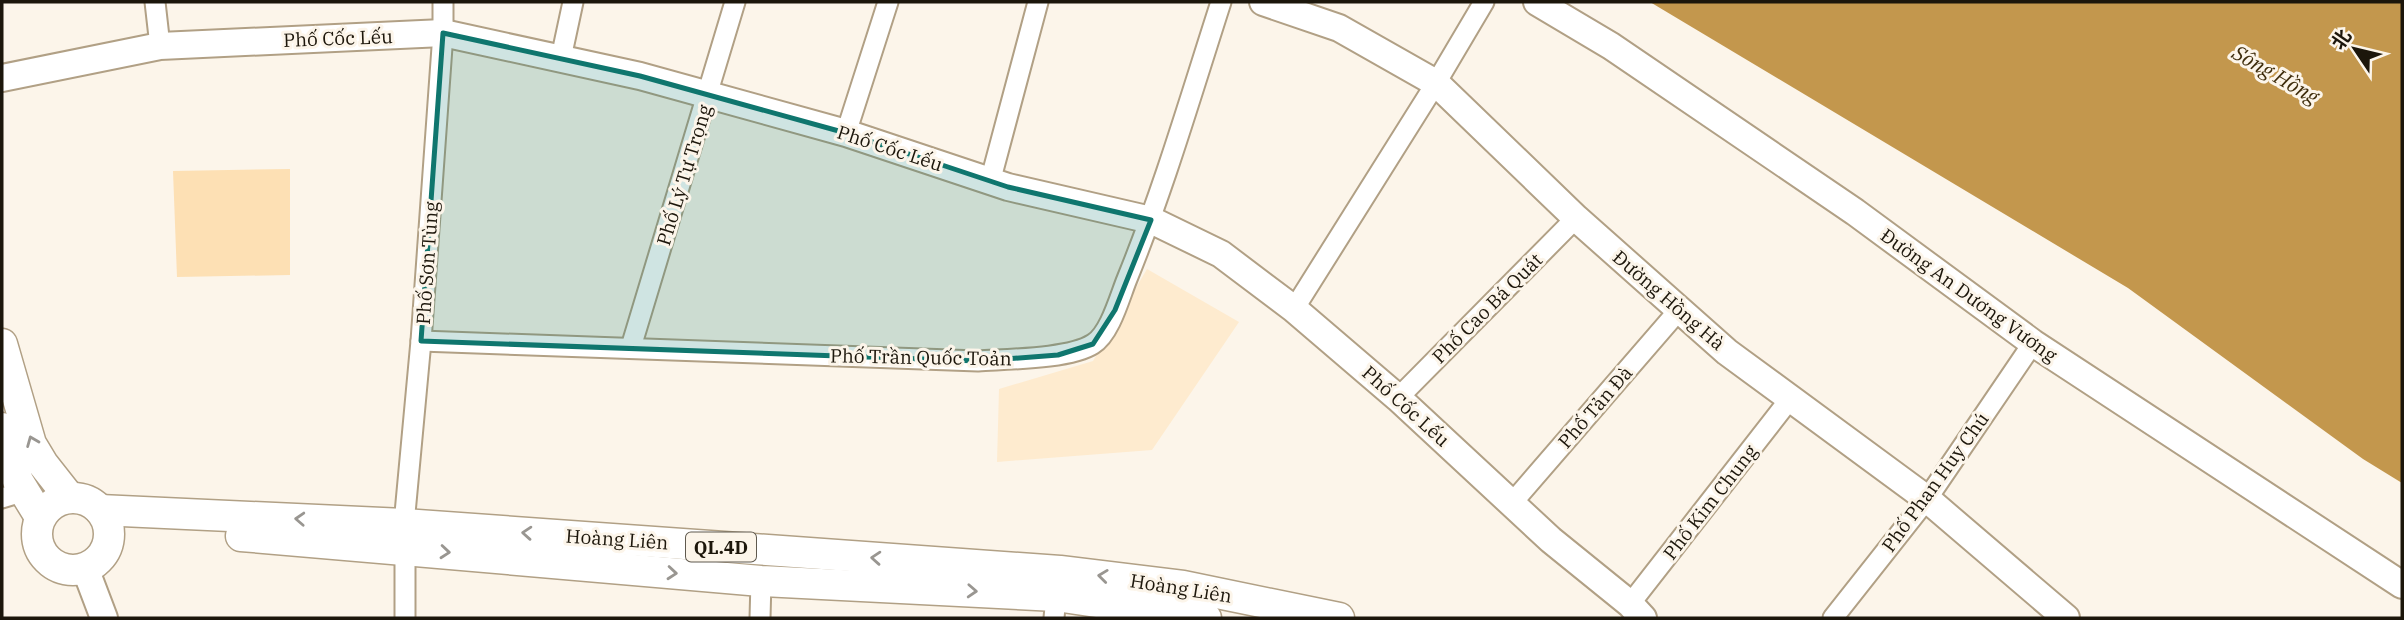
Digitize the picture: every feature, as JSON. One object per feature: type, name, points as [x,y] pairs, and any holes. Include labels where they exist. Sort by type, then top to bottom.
[{"type":"main road","points":[[2,344],[31,443],[43,464],[69,497]]},
{"type":"main road","points":[[2,428],[18,481],[13,495],[40,517]]},
{"type":"main road","points":[[69,497],[86,500],[104,518],[106,547],[94,563],[73,570],[50,562],[42,553],[36,529],[40,517],[52,504],[69,497]]},
{"type":"main road","name":"Hoàng Liên","points":[[104,518],[405,536],[764,550],[1187,616]]},
{"type":"main road","name":"Hoàng Liên","points":[[405,536],[761,581],[1057,595],[1183,586],[1339,618]]},
{"type":"main road","points":[[761,581],[764,550]]},
{"type":"street","points":[[155,2],[160,46]]},
{"type":"street","name":"Phố Sơn Tùng","points":[[405,618],[405,536],[443,33],[443,2]]},
{"type":"street","points":[[561,58],[573,2]]},
{"type":"street","name":"Phố Lý Tự Trọng","points":[[631,347],[735,2]]},
{"type":"street","points":[[846,133],[888,2]]},
{"type":"street","points":[[990,182],[1038,2]]},
{"type":"street","name":"Phố Trần Quốc Toản","points":[[421,341],[978,361],[1058,355],[1093,344],[1104,332],[1151,220],[1221,2]]},
{"type":"street","name":"Đường Hồng Hà","points":[[1263,2],[1339,28],[1436,83],[1576,218],[1727,352],[1927,499],[2066,618]]},
{"type":"street","points":[[1294,309],[1484,2]]},
{"type":"street","name":"Đường An Dương Vương","points":[[1537,2],[1611,46],[1844,205],[2033,343],[2402,585]]},
{"type":"street","name":"Phố Cốc Lếu","points":[[2,78],[160,46],[443,33],[561,58],[709,95],[846,133],[990,182],[1151,220],[1222,254],[1294,309],[1398,398],[1551,540],[1637,611]]},
{"type":"street","name":"Phố Cao Bá Quát","points":[[1398,398],[1576,218]]},
{"type":"street","name":"Phố Tản Đà","points":[[1511,503],[1679,310]]},
{"type":"street","name":"Phố Phan Huy Chú","points":[[1833,618],[1927,499],[2033,343]]},
{"type":"street","name":"Phố Kim Chung","points":[[1637,611],[1790,399]]},
{"type":"street","points":[[85,568],[104,618]]},
{"type":"street","points":[[760,618],[761,581]]},
{"type":"highlighted area","points":[[443,33],[640,76],[846,133],[1008,187],[1151,220],[1115,310],[1093,344],[1058,355],[978,361],[421,341]]},
{"type":"shaded area","points":[[290,169],[290,275],[177,277],[173,171]]},
{"type":"shaded area","points":[[1147,269],[1239,322],[1152,450],[997,462],[999,389],[1093,361]]},
{"type":"water","name":"Sông Hồng","points":[[1650,2],[2402,2],[2402,483],[2363,459],[2128,288]]}]
